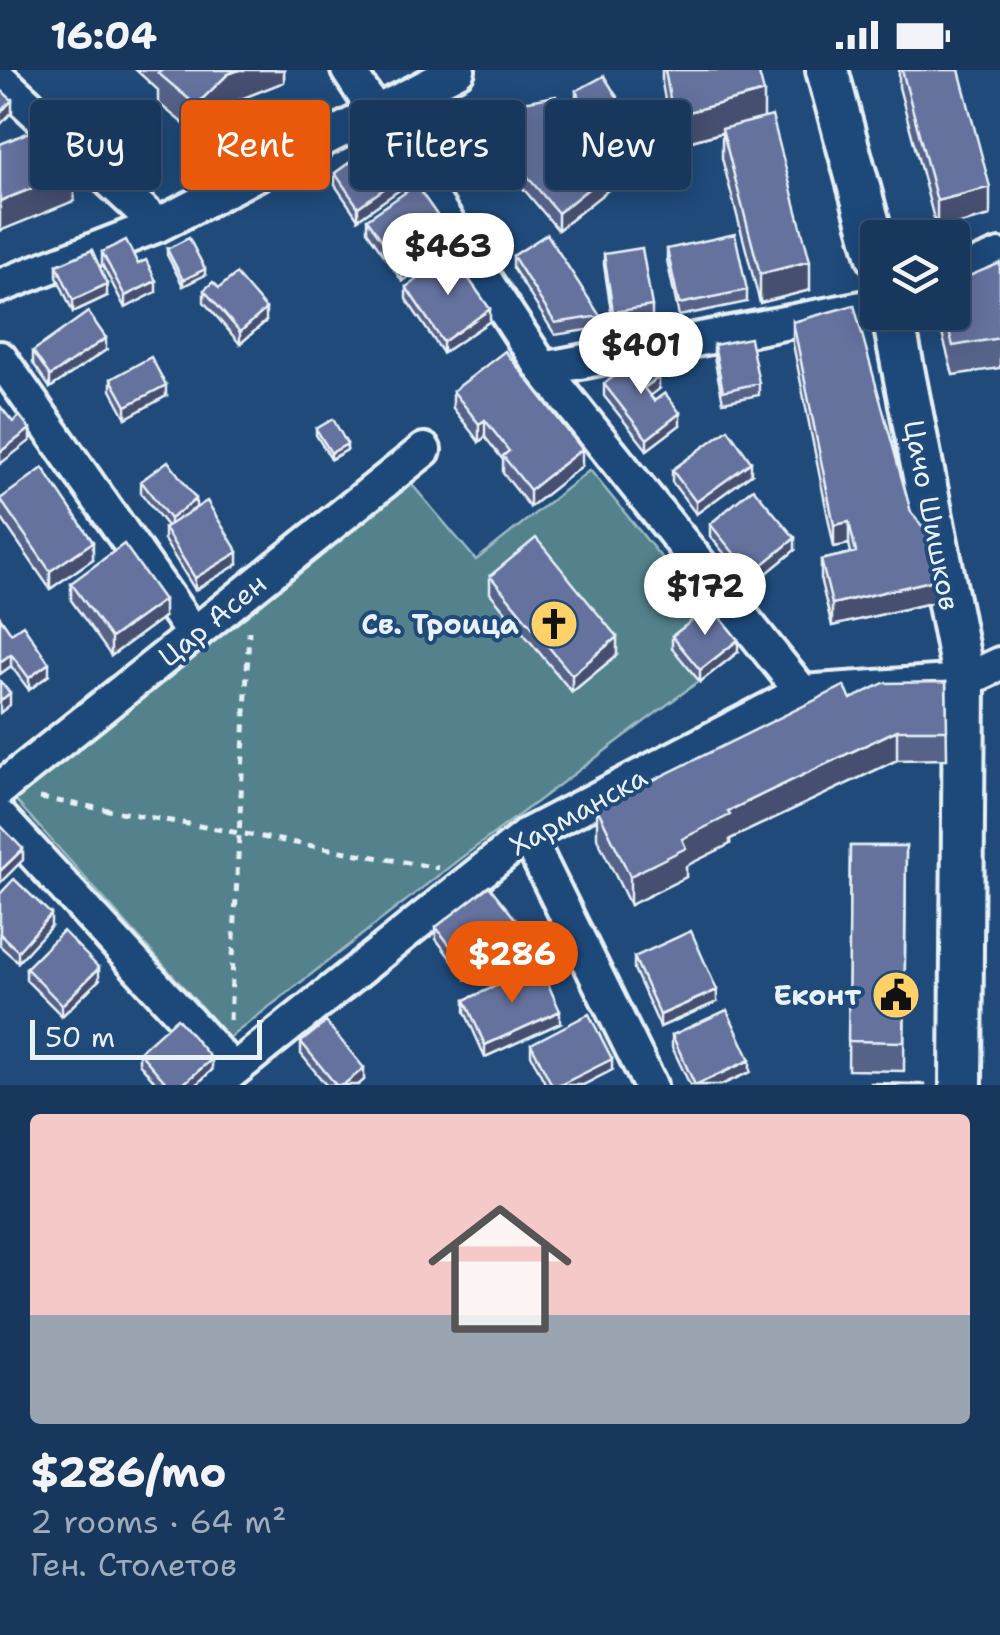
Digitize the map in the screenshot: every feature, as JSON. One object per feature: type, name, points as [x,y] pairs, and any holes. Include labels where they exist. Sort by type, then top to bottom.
[{"type":"street","points":[[348,70],[369,100]]},
{"type":"street","points":[[401,100],[458,70]]},
{"type":"street","points":[[827,70],[868,220]]},
{"type":"street","points":[[0,79],[158,225]]},
{"type":"street","points":[[0,286],[158,225],[350,126]]},
{"type":"street","points":[[428,190],[543,370],[802,692]]},
{"type":"street","points":[[970,268],[1000,256]]},
{"type":"street","points":[[543,370],[860,308]]},
{"type":"street","name":"Цачо Шишков","points":[[897,330],[988,678],[961,1085]]},
{"type":"street","points":[[0,358],[194,635]]},
{"type":"street","name":"Цар Асен","points":[[14,793],[194,635],[424,450]]},
{"type":"street","name":"Харманска","points":[[226,1064],[527,834],[802,692],[988,678]]},
{"type":"street","points":[[0,817],[226,1064]]},
{"type":"street","points":[[527,834],[650,1085]]},
{"type":"path","points":[[226,1064],[250,615]]},
{"type":"path","points":[[14,793],[446,869]]},
{"type":"green space","points":[[590,470],[738,652],[461,858],[229,1038],[9,793],[403,474],[476,560]]},
{"type":"building","points":[[239,70],[228,74],[201,100],[190,100],[158,73]]},
{"type":"building","points":[[665,70],[758,70],[764,92],[691,111],[691,100],[670,100]]},
{"type":"building","points":[[902,70],[959,70],[990,187],[937,201]]},
{"type":"building","points":[[604,76],[619,100],[581,100],[576,91]]},
{"type":"building","points":[[0,89],[12,100],[0,113]]},
{"type":"building","points":[[556,96],[557,100],[545,100],[545,190],[587,190],[558,213],[525,174],[525,102]]},
{"type":"building","points":[[772,116],[810,261],[760,274],[722,129]]},
{"type":"building","points":[[30,132],[30,189],[0,201],[0,144]]},
{"type":"building","points":[[350,162],[350,190],[382,190],[358,207],[335,173]]},
{"type":"building","points":[[409,190],[420,190],[451,235],[402,269],[367,219]]},
{"type":"building","points":[[547,234],[600,316],[555,323],[513,256]]},
{"type":"building","points":[[735,234],[747,290],[679,304],[667,249]]},
{"type":"building","points":[[189,238],[205,269],[183,280],[167,249]]},
{"type":"building","points":[[126,240],[138,264],[146,260],[156,281],[125,296],[102,252]]},
{"type":"building","points":[[642,248],[652,306],[613,312],[604,254]]},
{"type":"building","points":[[92,250],[107,284],[73,300],[57,265]]},
{"type":"building","points":[[452,255],[490,309],[443,342],[406,287]]},
{"type":"building","points":[[1000,263],[1000,338],[953,346],[949,330],[970,330],[970,276]]},
{"type":"building","points":[[236,274],[266,309],[240,332],[204,290],[213,282],[219,288]]},
{"type":"building","points":[[854,305],[911,512],[929,535],[939,579],[832,604],[821,560],[856,552],[849,522],[834,525],[793,322]]},
{"type":"building","points":[[88,312],[106,338],[50,376],[33,351]]},
{"type":"building","points":[[750,338],[759,383],[723,391],[714,345]]},
{"type":"building","points":[[505,351],[582,449],[530,490],[503,456],[509,451],[485,420],[479,424],[453,391]]},
{"type":"building","points":[[642,354],[659,377],[644,388],[654,401],[665,393],[680,413],[647,439],[604,384]]},
{"type":"building","points":[[151,357],[166,385],[126,406],[111,379]]},
{"type":"building","points":[[0,406],[13,422],[20,416],[30,429],[0,452]]},
{"type":"building","points":[[333,419],[347,444],[331,453],[316,429]]},
{"type":"building","points":[[728,429],[751,462],[696,502],[672,470]]},
{"type":"building","points":[[168,461],[196,499],[170,519],[141,481]]},
{"type":"building","points":[[43,468],[93,542],[50,571],[0,499]]},
{"type":"building","points":[[753,488],[795,538],[751,574],[710,524]]},
{"type":"building","points":[[207,501],[238,552],[195,578],[164,528]]},
{"type":"building","name":"Св. Троица","points":[[536,538],[617,637],[572,675],[490,576]]},
{"type":"building","points":[[124,544],[164,600],[111,638],[71,583]]},
{"type":"building","points":[[711,606],[738,640],[700,670],[672,636]]},
{"type":"building","points":[[0,617],[11,633],[23,625],[49,663],[29,678],[11,654],[0,662]]},
{"type":"building","points":[[0,681],[10,693],[0,701]]},
{"type":"building","points":[[946,682],[947,730],[897,730],[728,811],[730,815],[682,839],[686,848],[630,876],[597,808],[844,686],[851,699],[884,683]]},
{"type":"building","points":[[0,825],[23,849],[0,871]]},
{"type":"building","points":[[850,846],[906,846],[904,1042],[848,1041]]},
{"type":"building","points":[[14,879],[51,914],[18,951],[0,934],[0,894]]},
{"type":"building","points":[[489,886],[520,925],[466,967],[436,927]]},
{"type":"building","points":[[63,931],[99,968],[62,1005],[26,968]]},
{"type":"building","points":[[691,931],[717,990],[660,1015],[634,957]]},
{"type":"building","points":[[540,966],[560,1011],[485,1045],[465,1000]]},
{"type":"building","points":[[727,1010],[750,1060],[695,1085],[672,1035]]},
{"type":"building","points":[[589,1014],[612,1059],[560,1085],[552,1085],[531,1044]]},
{"type":"building","points":[[177,1018],[212,1059],[182,1085],[168,1085],[139,1052]]},
{"type":"building","points":[[326,1022],[364,1068],[343,1085],[336,1085],[301,1042]]},
{"type":"building","points":[[925,1084],[925,1085],[871,1085]]},
{"type":"place","name":"Св. Троица","points":[[554,624]]},
{"type":"place","name":"Еконт","points":[[896,995]]}]
